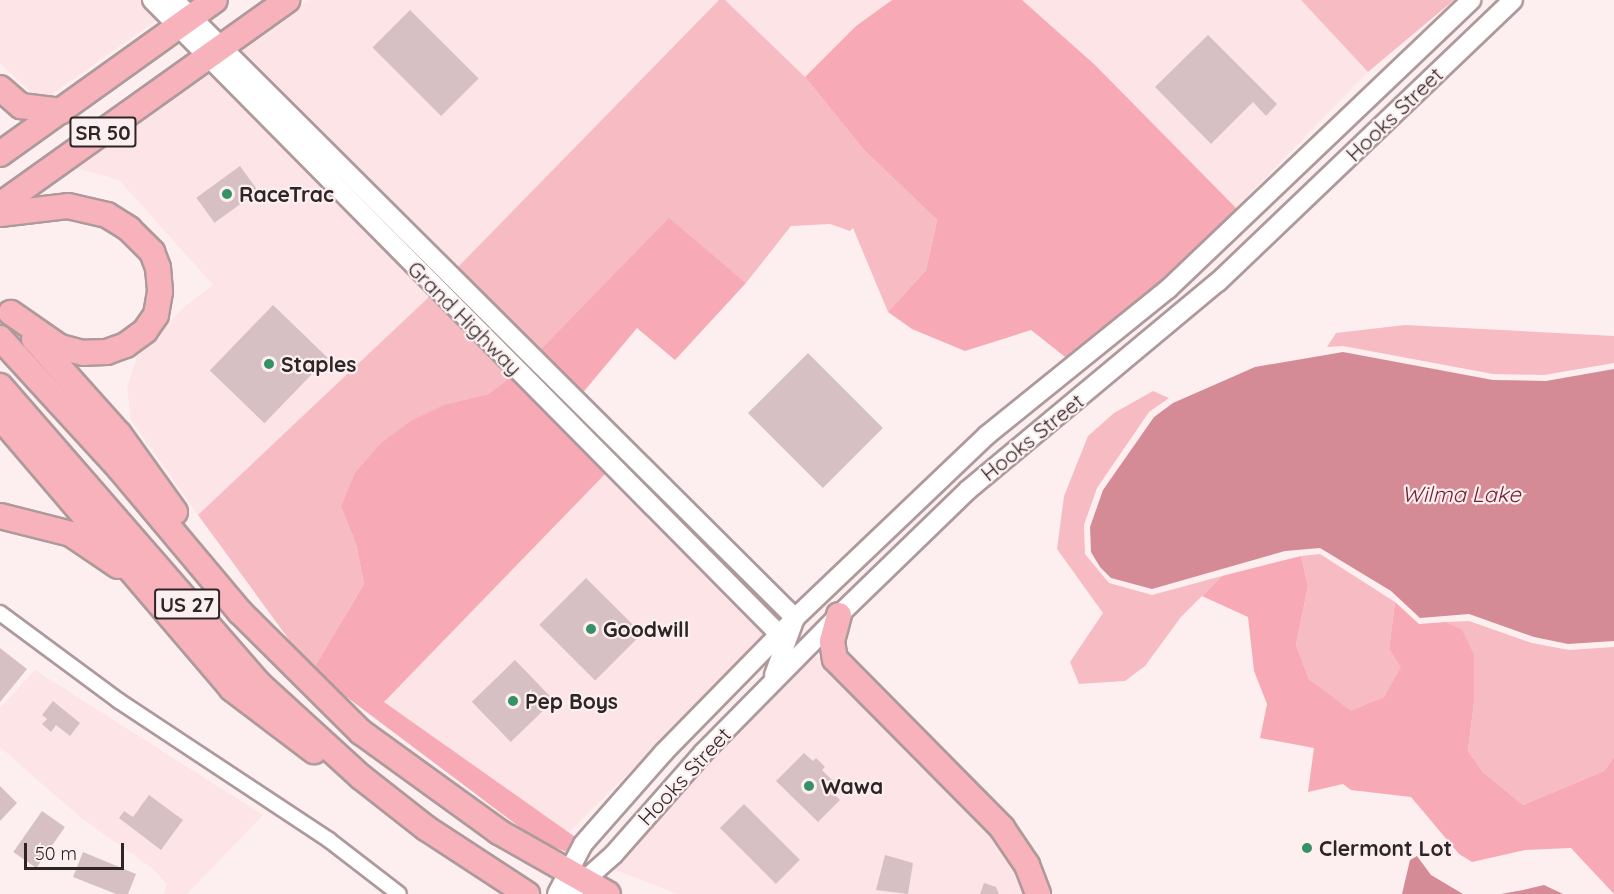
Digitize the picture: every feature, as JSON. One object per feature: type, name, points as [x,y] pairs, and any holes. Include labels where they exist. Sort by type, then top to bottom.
[{"type":"highway","name":"SR 50","points":[[0,154],[215,0]]},
{"type":"highway","name":"SR 50","points":[[0,206],[287,0]]},
{"type":"highway","points":[[0,88],[21,106],[62,111]]},
{"type":"highway","points":[[0,214],[68,206],[107,215],[129,229],[152,252],[159,268],[160,292],[156,315],[145,331],[126,345],[106,352],[83,353],[60,347],[6,308]]},
{"type":"highway","points":[[6,308],[119,434],[186,527],[240,612]]},
{"type":"highway","name":"US 27","points":[[0,339],[120,469],[240,612],[370,739],[569,885],[608,894]]},
{"type":"highway","name":"US 27","points":[[0,386],[258,683],[394,803],[465,856],[527,894]]},
{"type":"highway","points":[[0,417],[112,544],[174,624],[232,689],[260,714],[394,803]]},
{"type":"highway","points":[[0,516],[70,534],[101,553],[174,624]]},
{"type":"highway","points":[[839,615],[832,641],[835,659],[1002,828],[1027,865],[1038,894]]},
{"type":"street","name":"Grand Highway","points":[[152,0],[185,22],[789,627]]},
{"type":"street","name":"Grand Highway","points":[[174,0],[185,22]]},
{"type":"street","name":"Hooks Street","points":[[569,885],[584,844],[664,752],[789,627],[987,435],[1168,290],[1472,0]]},
{"type":"street","name":"Hooks Street","points":[[569,885],[839,615],[980,479],[1218,282],[1513,0]]},
{"type":"street","points":[[0,613],[119,701],[329,840],[399,894]]},
{"type":"street","points":[[762,694],[777,672],[789,627],[839,615]]},
{"type":"shaded area","points":[[0,0],[142,0],[160,18],[41,102],[0,63]]},
{"type":"shaded area","points":[[309,0],[719,0],[456,269],[238,51]]},
{"type":"shaded area","points":[[719,0],[725,0],[805,77],[863,149],[937,220],[926,270],[888,312],[853,228],[850,231],[830,224],[791,226],[746,283],[669,219],[538,352],[456,269]]},
{"type":"shaded area","points":[[725,0],[892,0],[856,26],[805,77]]},
{"type":"shaded area","points":[[892,0],[1022,0],[1094,64],[1240,212],[1163,284],[1069,360],[1031,330],[965,351],[912,329],[888,312],[926,270],[937,220],[863,149],[805,77],[856,26]]},
{"type":"shaded area","points":[[1022,0],[1301,0],[1368,72],[1236,208],[1094,64]]},
{"type":"shaded area","points":[[1301,0],[1454,0],[1368,72]]},
{"type":"shaded area","points":[[210,71],[431,295],[198,515],[131,420],[127,386],[138,355],[184,307],[213,285],[119,180],[76,168]]},
{"type":"shaded area","points":[[669,218],[746,283],[675,360],[637,328],[580,396],[538,352]]},
{"type":"shaded area","points":[[431,295],[512,376],[488,394],[446,404],[341,507],[356,544],[364,584],[312,671],[198,515]]},
{"type":"shaded area","points":[[1405,325],[1614,336],[1614,363],[1544,375],[1493,374],[1343,346],[1327,347],[1336,333]]},
{"type":"shaded area","points":[[512,376],[607,472],[384,702],[578,839],[569,853],[537,840],[312,671],[364,584],[356,544],[341,507],[355,473],[381,443],[411,421],[446,404],[488,394]]},
{"type":"shaded area","points":[[1153,391],[1169,398],[1149,412],[1097,488],[1084,525],[1085,554],[1109,583],[1152,595],[1222,576],[1181,617],[1145,666],[1125,681],[1079,684],[1070,662],[1103,613],[1057,549],[1064,496],[1088,436],[1114,413]]},
{"type":"shaded area","points":[[607,472],[768,633],[542,859],[381,698]]},
{"type":"shaded area","points":[[1320,554],[1395,602],[1389,649],[1402,667],[1384,697],[1351,712],[1309,679],[1296,645],[1308,586],[1301,556]]},
{"type":"shaded area","points":[[1301,556],[1308,586],[1296,645],[1309,679],[1351,711],[1384,697],[1401,667],[1389,649],[1395,602],[1419,624],[1446,622],[1462,630],[1474,655],[1474,703],[1468,751],[1483,772],[1523,805],[1604,771],[1614,757],[1614,894],[1571,848],[1525,850],[1472,862],[1459,854],[1411,797],[1351,790],[1343,784],[1308,792],[1314,748],[1260,738],[1267,704],[1254,671],[1248,617],[1202,596],[1222,576]]},
{"type":"shaded area","points":[[1469,621],[1532,643],[1569,650],[1614,647],[1614,757],[1604,771],[1523,805],[1483,772],[1468,751],[1474,703],[1462,631],[1446,622]]},
{"type":"shaded area","points":[[813,652],[990,826],[1030,894],[678,894],[610,868],[708,759]]},
{"type":"shaded area","points":[[35,670],[263,815],[187,894],[164,894],[167,884],[152,868],[81,818],[0,747],[0,708]]},
{"type":"water","name":"Wilma Lake","points":[[1343,352],[1493,380],[1546,381],[1614,369],[1614,641],[1568,644],[1534,637],[1469,614],[1420,618],[1391,591],[1320,548],[1285,551],[1152,589],[1111,578],[1100,567],[1091,552],[1090,527],[1103,490],[1154,417],[1173,403],[1255,367]]},
{"type":"water","points":[[1417,856],[1431,875],[1463,894],[1402,894],[1410,860]]},
{"type":"water","points":[[1544,885],[1563,894],[1501,894],[1523,890]]},
{"type":"building","points":[[410,10],[479,79],[441,116],[373,47]]},
{"type":"building","points":[[1208,35],[1277,104],[1266,116],[1253,102],[1211,144],[1155,87]]},
{"type":"building","name":"RaceTrac","points":[[240,166],[258,191],[215,223],[196,198]]},
{"type":"building","name":"Staples","points":[[273,305],[328,358],[264,423],[210,370]]},
{"type":"building","points":[[808,353],[883,428],[823,488],[748,413]]},
{"type":"building","name":"Goodwill","points":[[586,578],[642,634],[595,681],[539,625]]},
{"type":"building","points":[[0,648],[27,669],[0,702]]},
{"type":"building","name":"Pep Boys","points":[[515,660],[554,700],[511,742],[472,702]]},
{"type":"building","points":[[53,701],[80,723],[70,736],[56,725],[51,732],[42,724],[47,719],[42,715]]},
{"type":"building","name":"Wawa","points":[[804,753],[813,761],[816,758],[825,767],[822,770],[842,790],[836,796],[840,800],[818,822],[776,781]]},
{"type":"building","points":[[0,786],[17,803],[0,821]]},
{"type":"building","points":[[149,795],[183,820],[161,850],[119,818],[124,811],[133,817]]},
{"type":"building","points":[[744,804],[800,860],[776,884],[720,828]]},
{"type":"building","points":[[42,811],[65,827],[36,868],[13,852]]},
{"type":"building","points":[[83,852],[136,874],[128,894],[116,894],[73,877]]},
{"type":"building","points":[[885,855],[913,863],[908,894],[876,890]]},
{"type":"building","points":[[984,883],[996,887],[999,894],[980,894]]},
{"type":"place","name":"RaceTrac","points":[[227,194]]},
{"type":"place","name":"Staples","points":[[269,364]]},
{"type":"place","name":"Goodwill","points":[[591,629]]},
{"type":"place","name":"Pep Boys","points":[[513,701]]},
{"type":"place","name":"Wawa","points":[[809,786]]},
{"type":"place","name":"Clermont Lot","points":[[1307,848]]}]
